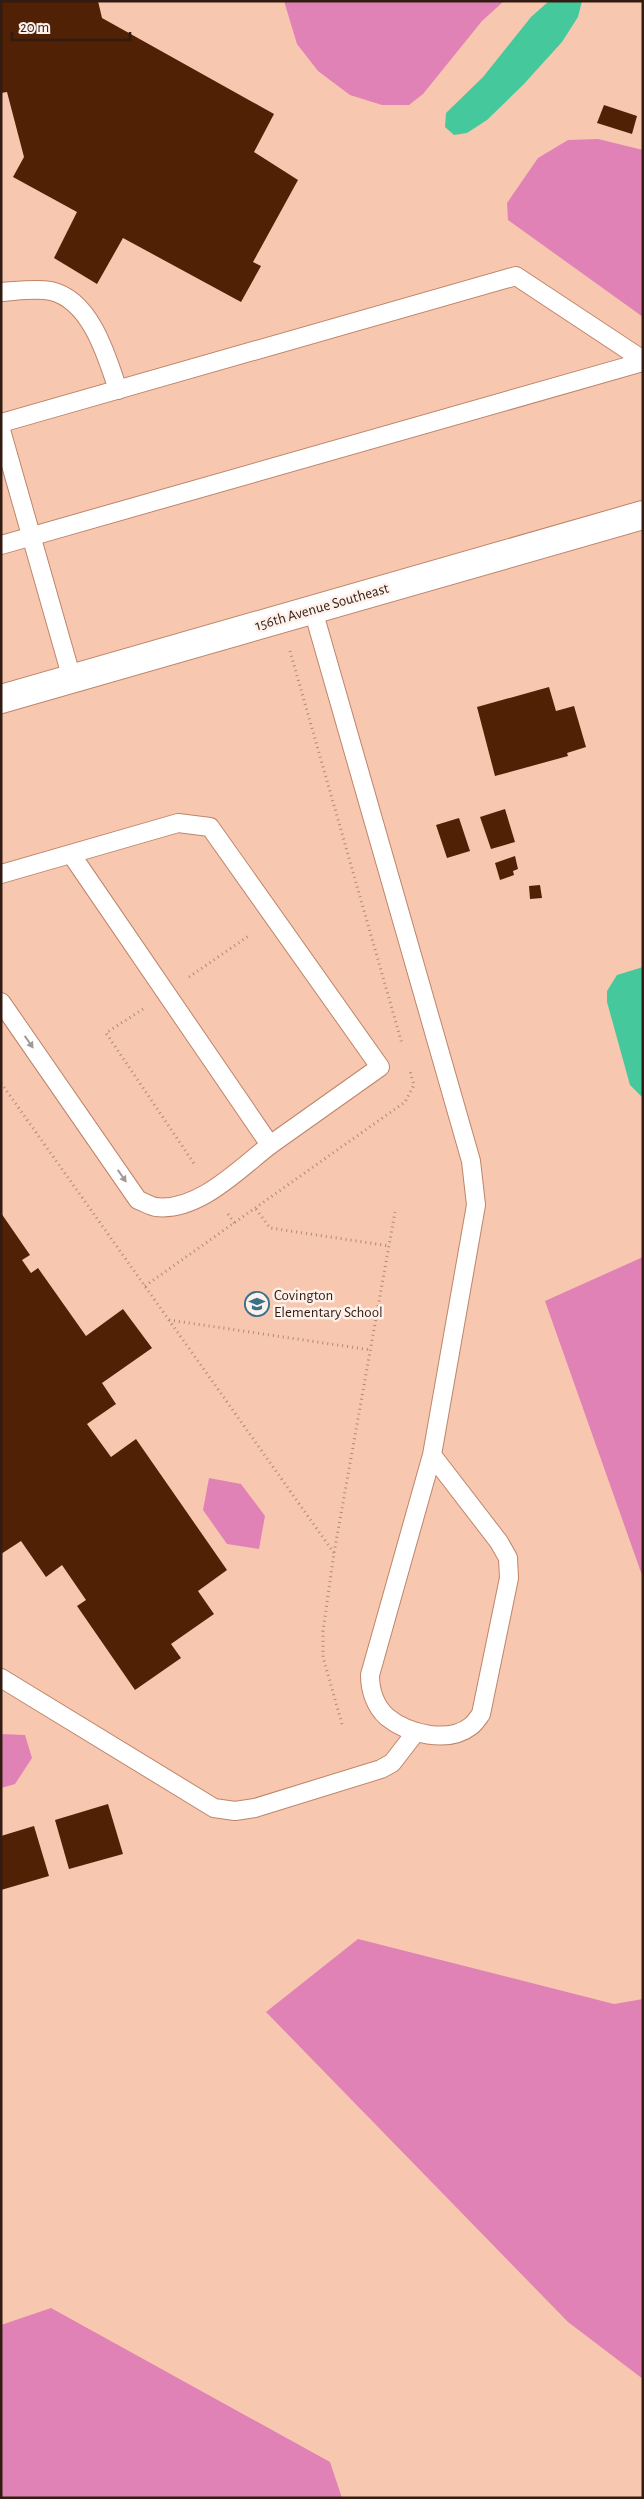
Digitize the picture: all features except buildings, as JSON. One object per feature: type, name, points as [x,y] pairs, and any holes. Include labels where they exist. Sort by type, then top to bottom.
[{"type":"street","name":"156th Avenue Southeast","points":[[1,699],[643,515]]},
{"type":"lane","points":[[1,423],[516,276],[643,361]]},
{"type":"lane","points":[[1,292],[52,291],[70,300],[83,311],[104,350],[118,390]]},
{"type":"lane","points":[[1,545],[643,361]]},
{"type":"lane","points":[[1,430],[72,679]]},
{"type":"lane","points":[[313,610],[469,1152],[475,1184],[476,1205],[432,1455],[370,1675],[370,1688],[377,1704],[387,1717],[416,1732],[432,1735],[452,1734],[470,1727],[481,1714],[508,1578],[508,1558],[499,1542],[432,1455]]},
{"type":"lane","points":[[1,874],[178,823],[210,828],[380,1067],[270,1145],[198,1200],[156,1207],[138,1200],[1,1002]]},
{"type":"lane","points":[[71,854],[270,1145]]},
{"type":"lane","points":[[1,1678],[214,1808],[235,1811],[255,1808],[381,1769],[392,1763],[416,1732]]},
{"type":"path","points":[[1,1083],[334,1553]]},
{"type":"path","points":[[256,1208],[270,1228],[390,1246]]},
{"type":"path","points":[[342,1724],[323,1656],[324,1632],[334,1553],[396,1212]]},
{"type":"path","points":[[169,1320],[371,1350]]},
{"type":"shaded area","points":[[284,1],[504,1],[482,21],[423,94],[409,105],[382,105],[350,95],[318,71],[297,44]]},
{"type":"shaded area","points":[[549,1],[582,1],[578,17],[562,42],[523,85],[487,120],[467,133],[454,135],[445,127],[446,113],[483,77],[531,17]]},
{"type":"shaded area","points":[[598,139],[643,150],[643,317],[508,220],[507,203],[538,158],[568,140]]},
{"type":"shaded area","points":[[643,967],[643,1098],[630,1085],[607,1002],[607,991],[617,975]]},
{"type":"shaded area","points":[[643,1257],[643,1578],[545,1301]]},
{"type":"shaded area","points":[[209,1478],[241,1484],[265,1516],[259,1549],[227,1544],[203,1510]]},
{"type":"shaded area","points":[[1,1734],[25,1735],[32,1758],[15,1784],[1,1788]]},
{"type":"shaded area","points":[[358,1939],[614,2004],[643,1999],[643,2379],[568,2322],[266,2012]]},
{"type":"shaded area","points":[[51,2308],[330,2462],[342,2498],[1,2498],[1,2325]]},
{"type":"place","name":"Covington Elementary School","points":[[257,1304]]}]
